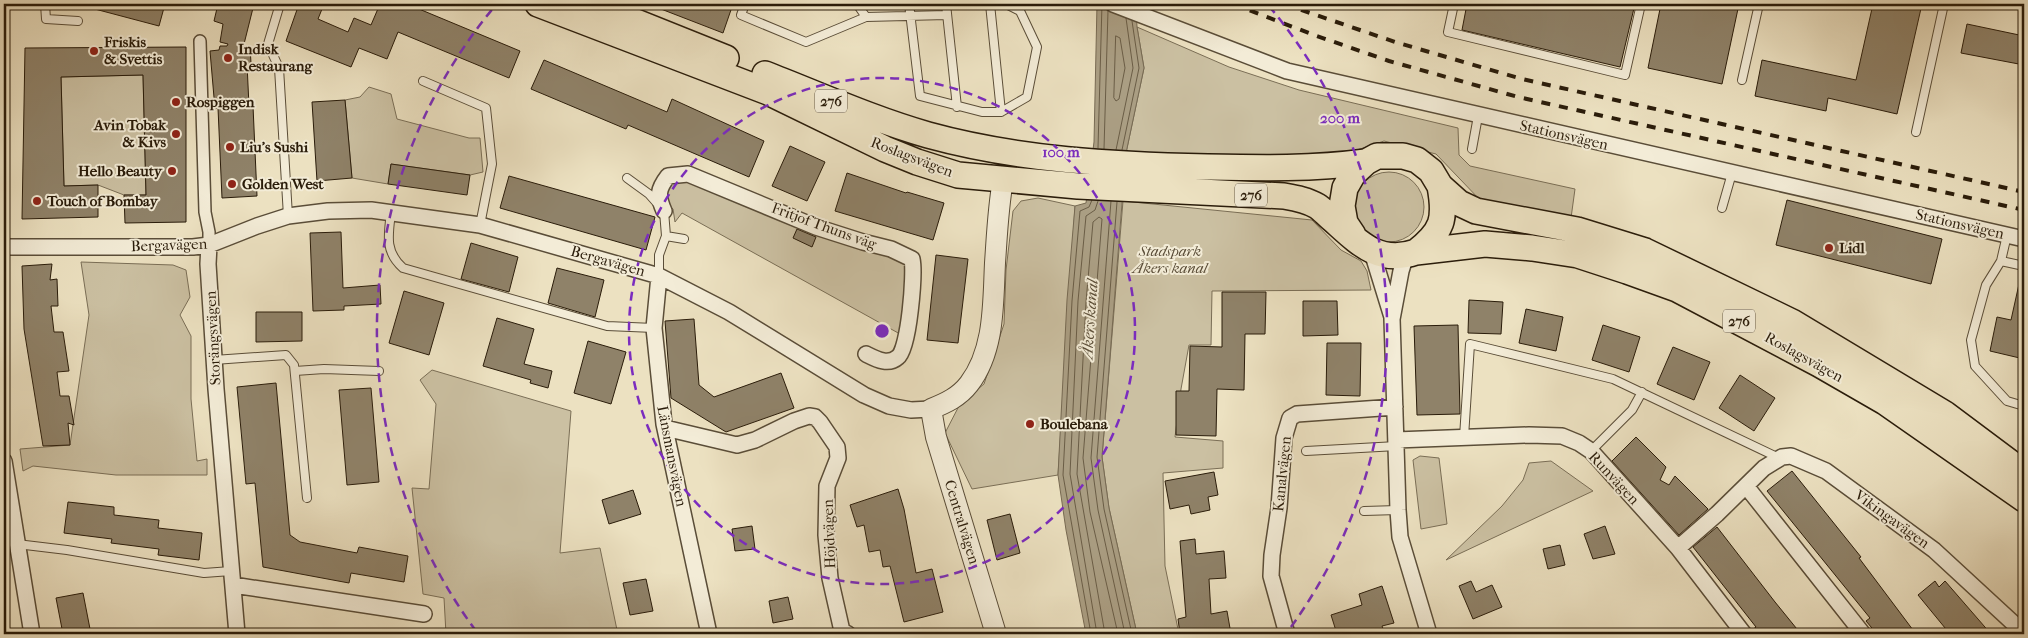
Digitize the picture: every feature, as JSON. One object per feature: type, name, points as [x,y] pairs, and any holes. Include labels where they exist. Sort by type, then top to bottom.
[{"type":"main road","name":"Roslagsvägen","points":[[538,4],[768,92],[885,149],[917,162],[958,175],[1003,180]]},
{"type":"main road","name":"Roslagsvägen","points":[[591,4],[850,109],[928,135],[1003,151],[1080,174],[1133,177],[1284,196],[1301,200],[1317,206],[1364,246],[1390,256],[1485,244],[1532,248],[1578,255],[1627,271],[1677,289],[1819,364],[1884,402],[1949,445],[2024,499]]},
{"type":"main road","name":"Roslagsvägen","points":[[1133,177],[1328,167],[1366,162],[1377,156],[1388,155],[1403,156],[1417,160],[1431,171],[1440,186],[1459,203],[1476,211],[1577,230],[1645,251],[1792,322],[1945,414],[2024,473]]},
{"type":"main road","points":[[1364,246],[1345,223],[1342,206],[1345,188],[1353,174],[1366,162]]},
{"type":"main road","points":[[1003,180],[1015,169],[1062,171],[1080,174]]},
{"type":"main road","name":"Roslagsvägen","points":[[1411,254],[1428,242],[1440,226],[1444,209],[1440,186]]},
{"type":"street","name":"Stationsvägen","points":[[1113,4],[1287,71],[2024,239]]},
{"type":"street","name":"Storängsvägen","points":[[200,41],[205,212],[209,232],[208,264],[214,360],[237,634]]},
{"type":"street","name":"Fritjof Thuns väg","points":[[664,211],[659,200],[660,186],[668,176],[688,174],[816,226],[892,249],[912,259],[914,269],[905,346],[900,356],[893,361],[878,361],[866,354]]},
{"type":"street","name":"Bergavägen","points":[[4,247],[209,246],[257,226],[288,216],[328,211],[371,210],[480,225],[660,276],[729,312],[864,395],[889,406],[911,410],[932,409],[952,400],[969,384],[986,348],[992,318],[998,215],[1003,180]]},
{"type":"street","points":[[1364,246],[1392,319]]},
{"type":"street","points":[[1411,254],[1401,271],[1392,319],[1398,510],[1400,537],[1429,634]]},
{"type":"street","name":"Länsmansvägen","points":[[660,276],[654,328],[665,428],[709,634]]},
{"type":"street","name":"Kanalvägen","points":[[1287,634],[1272,576],[1272,555],[1279,508],[1284,438],[1290,418],[1297,414],[1395,407]]},
{"type":"street","name":"Centralvägen","points":[[932,409],[936,436],[996,634]]},
{"type":"street","name":"Höjdvägen","points":[[665,428],[737,445],[755,440],[794,421],[809,416],[815,417],[820,422],[837,447],[838,458],[828,486],[826,535],[830,578],[842,631],[848,634]]},
{"type":"street","name":"Runvägen","points":[[1396,443],[1464,437],[1530,435],[1562,436],[1579,442],[1591,451],[1678,548],[1744,634]]},
{"type":"street","name":"Vikingavägen","points":[[1780,458],[1790,456],[1826,471],[1880,509],[1934,550],[2024,633]]},
{"type":"street","points":[[1678,548],[1764,468],[1780,458]]},
{"type":"street","points":[[4,460],[32,634]]},
{"type":"street","points":[[1746,486],[1863,634]]},
{"type":"street","points":[[232,578],[424,614]]},
{"type":"lane","points":[[45,4],[46,19],[78,21]]},
{"type":"lane","points":[[280,4],[268,44],[279,68],[288,216]]},
{"type":"lane","points":[[745,4],[741,15],[806,42],[866,17],[947,15]]},
{"type":"lane","points":[[857,4],[866,17]]},
{"type":"lane","points":[[909,4],[920,96],[982,112],[1001,112],[1027,97],[1037,47],[1020,11],[1006,4]]},
{"type":"lane","points":[[946,4],[958,106]]},
{"type":"lane","points":[[990,4],[1001,112]]},
{"type":"lane","points":[[1454,4],[1448,32],[1625,75],[1642,4]]},
{"type":"lane","points":[[1742,80],[1759,4]]},
{"type":"lane","points":[[1916,132],[1944,4]]},
{"type":"lane","points":[[424,81],[486,108],[492,164],[480,225]]},
{"type":"lane","points":[[1472,150],[1478,116]]},
{"type":"lane","points":[[1722,208],[1732,173]]},
{"type":"lane","points":[[628,178],[649,194],[664,211]]},
{"type":"lane","name":"Fritjof Thuns väg","points":[[660,276],[659,255],[666,236],[664,211]]},
{"type":"lane","points":[[392,213],[388,236],[391,251],[393,259],[403,268],[607,326],[654,328]]},
{"type":"lane","points":[[2007,235],[2002,261],[1986,285],[1971,340],[1975,366],[2007,401],[2024,406]]},
{"type":"lane","points":[[666,236],[684,239]]},
{"type":"lane","points":[[2002,261],[2024,266]]},
{"type":"lane","points":[[1464,437],[1470,344],[1613,379],[1780,458]]},
{"type":"lane","points":[[214,360],[286,355],[294,364],[307,498]]},
{"type":"lane","points":[[295,371],[324,369],[379,371]]},
{"type":"lane","points":[[1591,451],[1632,410],[1642,392]]},
{"type":"lane","points":[[1306,451],[1396,443]]},
{"type":"lane","points":[[1364,511],[1398,510]]},
{"type":"lane","points":[[17,544],[67,550],[232,578]]},
{"type":"green space","points":[[1137,27],[1229,67],[1299,90],[1458,128],[1459,155],[1470,166],[1575,189],[1571,218],[1481,201],[1436,154],[1384,141],[1336,157],[1126,153],[1144,68]]},
{"type":"green space","points":[[143,75],[146,195],[124,195],[98,185],[64,186],[61,77]]},
{"type":"green space","points":[[369,87],[391,94],[397,119],[469,138],[480,138],[483,172],[470,175],[391,164],[388,184],[352,178],[345,100],[360,97]]},
{"type":"green space","points":[[1389,172],[1408,178],[1418,188],[1424,207],[1418,226],[1408,236],[1389,242],[1370,236],[1360,226],[1354,207],[1360,188],[1370,178]]},
{"type":"green space","points":[[676,178],[905,261],[909,275],[900,334],[682,213],[675,222],[673,209],[664,201],[668,184]]},
{"type":"green space","points":[[1038,198],[1075,206],[1058,475],[972,489],[945,433],[960,404],[984,384],[1004,324],[1006,270],[1013,211],[1021,201]]},
{"type":"green space","name":"Stadspark Åkers kanal","points":[[1123,201],[1312,220],[1341,250],[1361,261],[1367,271],[1371,290],[1212,291],[1211,345],[1189,345],[1175,437],[1223,441],[1223,468],[1163,473],[1165,566],[1179,634],[1137,634],[1109,508],[1102,457]]},
{"type":"green space","points":[[81,262],[173,265],[186,270],[190,297],[180,315],[191,336],[191,399],[197,461],[207,459],[207,475],[116,475],[33,466],[23,471],[20,449],[70,445],[89,315]]},
{"type":"green space","points":[[432,370],[571,411],[560,553],[600,548],[617,630],[537,634],[446,634],[444,598],[423,594],[412,488],[429,489],[436,404],[420,380]]},
{"type":"green space","points":[[1420,456],[1439,458],[1447,524],[1421,529],[1413,460]]},
{"type":"green space","points":[[1551,461],[1593,491],[1446,560],[1502,506],[1523,480],[1529,463]]},
{"type":"water","name":"Åkers kanal","points":[[1097,4],[1136,4],[1137,27],[1144,68],[1126,153],[1102,457],[1109,508],[1137,634],[1086,634],[1066,530],[1058,475],[1067,300],[1075,206],[1086,203],[1094,142]]},
{"type":"building","points":[[92,4],[165,4],[159,26],[91,8]]},
{"type":"building","points":[[218,4],[254,4],[243,48],[250,47],[251,63],[247,64],[249,106],[253,106],[257,196],[222,198],[218,108],[215,109],[210,51],[219,50],[220,46],[227,46],[228,44],[220,42],[223,24],[214,21]]},
{"type":"building","points":[[299,4],[324,4],[318,19],[348,32],[354,18],[371,25],[380,4],[407,4],[520,51],[509,78],[398,32],[387,59],[359,48],[351,67],[286,41]]},
{"type":"building","points":[[648,4],[733,4],[723,33]]},
{"type":"building","points":[[1467,4],[1635,4],[1620,67],[1462,30]]},
{"type":"building","points":[[1661,4],[1739,4],[1722,84],[1648,68]]},
{"type":"building","points":[[1873,4],[1922,4],[1897,114],[1828,98],[1826,111],[1755,96],[1762,60],[1856,80]]},
{"type":"building","points":[[1967,24],[2024,36],[2024,65],[1961,53]]},
{"type":"building","points":[[186,47],[186,222],[125,223],[124,195],[146,195],[143,75],[61,77],[64,186],[98,185],[98,217],[22,219],[25,48]]},
{"type":"building","points":[[544,60],[667,112],[672,99],[764,141],[749,177],[628,125],[626,129],[531,89]]},
{"type":"building","points":[[345,100],[352,178],[317,181],[312,102]]},
{"type":"building","points":[[790,146],[825,162],[807,201],[772,186]]},
{"type":"building","points":[[391,164],[470,175],[467,195],[388,184]]},
{"type":"building","points":[[847,173],[906,193],[944,203],[933,240],[835,211]]},
{"type":"building","points":[[509,176],[655,217],[646,250],[500,208]]},
{"type":"building","points":[[1787,200],[1942,239],[1931,284],[1776,245]]},
{"type":"building","points":[[797,229],[816,237],[812,247],[793,238]]},
{"type":"building","points":[[341,232],[343,288],[380,285],[381,304],[344,306],[344,310],[313,311],[310,233]]},
{"type":"building","points":[[471,243],[518,257],[509,292],[461,279]]},
{"type":"building","points":[[936,255],[968,259],[958,343],[927,340]]},
{"type":"building","points":[[52,264],[50,280],[57,279],[58,306],[51,306],[54,332],[63,332],[69,371],[57,372],[60,396],[69,396],[74,425],[68,423],[70,445],[43,446],[24,329],[22,266]]},
{"type":"building","points":[[557,268],[604,280],[595,317],[548,303]]},
{"type":"building","points":[[2019,284],[2024,285],[2024,359],[1990,351],[1997,317],[2011,320]]},
{"type":"building","points":[[404,291],[444,303],[429,355],[389,343]]},
{"type":"building","points":[[1222,292],[1266,292],[1265,334],[1245,334],[1244,390],[1217,389],[1216,436],[1176,435],[1176,391],[1189,391],[1190,346],[1222,347]]},
{"type":"building","points":[[1469,300],[1503,302],[1501,334],[1468,333]]},
{"type":"building","points":[[1303,301],[1337,301],[1338,335],[1303,336]]},
{"type":"building","points":[[1526,309],[1563,317],[1556,351],[1519,343]]},
{"type":"building","points":[[256,312],[302,312],[302,341],[256,342]]},
{"type":"building","points":[[497,318],[534,329],[524,364],[552,371],[548,388],[530,383],[531,380],[483,366]]},
{"type":"building","points":[[694,319],[699,385],[714,397],[781,373],[794,408],[726,432],[671,398],[665,321]]},
{"type":"building","points":[[1458,325],[1460,414],[1417,415],[1414,326]]},
{"type":"building","points":[[1603,325],[1640,337],[1629,372],[1592,360]]},
{"type":"building","points":[[588,341],[626,352],[611,404],[574,393]]},
{"type":"building","points":[[1327,343],[1361,343],[1360,396],[1326,395]]},
{"type":"building","points":[[1673,347],[1710,362],[1694,400],[1657,384]]},
{"type":"building","points":[[1740,375],[1775,398],[1754,431],[1719,408]]},
{"type":"building","points":[[276,383],[290,535],[300,542],[357,553],[359,547],[408,556],[404,582],[351,573],[349,583],[263,567],[255,483],[246,484],[237,387]]},
{"type":"building","points":[[371,388],[379,482],[347,485],[339,390]]},
{"type":"building","points":[[1636,437],[1666,467],[1660,480],[1669,485],[1675,476],[1708,509],[1679,535],[1612,461]]},
{"type":"building","points":[[1792,471],[1861,557],[1859,558],[1916,634],[1877,634],[1866,621],[1870,618],[1767,491]]},
{"type":"building","points":[[1214,472],[1218,495],[1208,497],[1210,510],[1191,514],[1189,505],[1170,509],[1165,481]]},
{"type":"building","points":[[898,489],[904,509],[916,573],[932,569],[943,612],[904,622],[890,566],[883,567],[880,550],[869,552],[864,525],[857,527],[850,505]]},
{"type":"building","points":[[633,490],[641,514],[609,524],[602,500]]},
{"type":"building","points":[[68,502],[114,507],[114,515],[159,520],[158,528],[202,533],[199,560],[158,555],[159,549],[111,543],[112,539],[64,533]]},
{"type":"building","points":[[1010,514],[1020,553],[997,560],[987,520]]},
{"type":"building","points":[[752,526],[755,549],[735,551],[732,529]]},
{"type":"building","points":[[1605,526],[1615,554],[1593,559],[1584,534]]},
{"type":"building","points":[[1717,527],[1801,634],[1753,634],[1752,630],[1756,627],[1693,547]]},
{"type":"building","points":[[1195,539],[1196,554],[1224,551],[1226,578],[1209,579],[1211,614],[1227,611],[1231,634],[1180,634],[1178,619],[1186,617],[1180,541]]},
{"type":"building","points":[[1560,545],[1565,565],[1548,569],[1543,549]]},
{"type":"building","points":[[646,579],[653,611],[630,615],[623,583]]},
{"type":"building","points":[[1471,581],[1476,592],[1492,585],[1502,607],[1473,619],[1459,586]]},
{"type":"building","points":[[1935,581],[1939,587],[1945,581],[1991,634],[1950,634],[1918,595]]},
{"type":"building","points":[[1382,586],[1394,623],[1382,626],[1385,634],[1337,634],[1331,615],[1362,605],[1359,594]]},
{"type":"building","points":[[83,593],[91,634],[63,634],[56,598]]},
{"type":"building","points":[[788,597],[793,619],[773,623],[769,601]]},
{"type":"railway","points":[[1233,4],[1389,61],[1518,97],[2024,210]]},
{"type":"railway","points":[[1284,4],[1395,42],[1522,79],[2024,192]]},
{"type":"place","name":"Friskis & Svettis","points":[[94,51]]},
{"type":"place","name":"Indisk Restaurang","points":[[228,58]]},
{"type":"place","name":"Rospiggen","points":[[176,102]]},
{"type":"place","name":"Avin Tobak & Kivs","points":[[176,134]]},
{"type":"place","name":"Liu's Sushi","points":[[230,147]]},
{"type":"place","name":"Hello Beauty","points":[[172,171]]},
{"type":"place","name":"Golden West","points":[[232,184]]},
{"type":"place","name":"Touch of Bombay","points":[[37,201]]},
{"type":"place","name":"Lidl","points":[[1829,248]]},
{"type":"place","name":"Boulebana","points":[[1030,424]]}]
